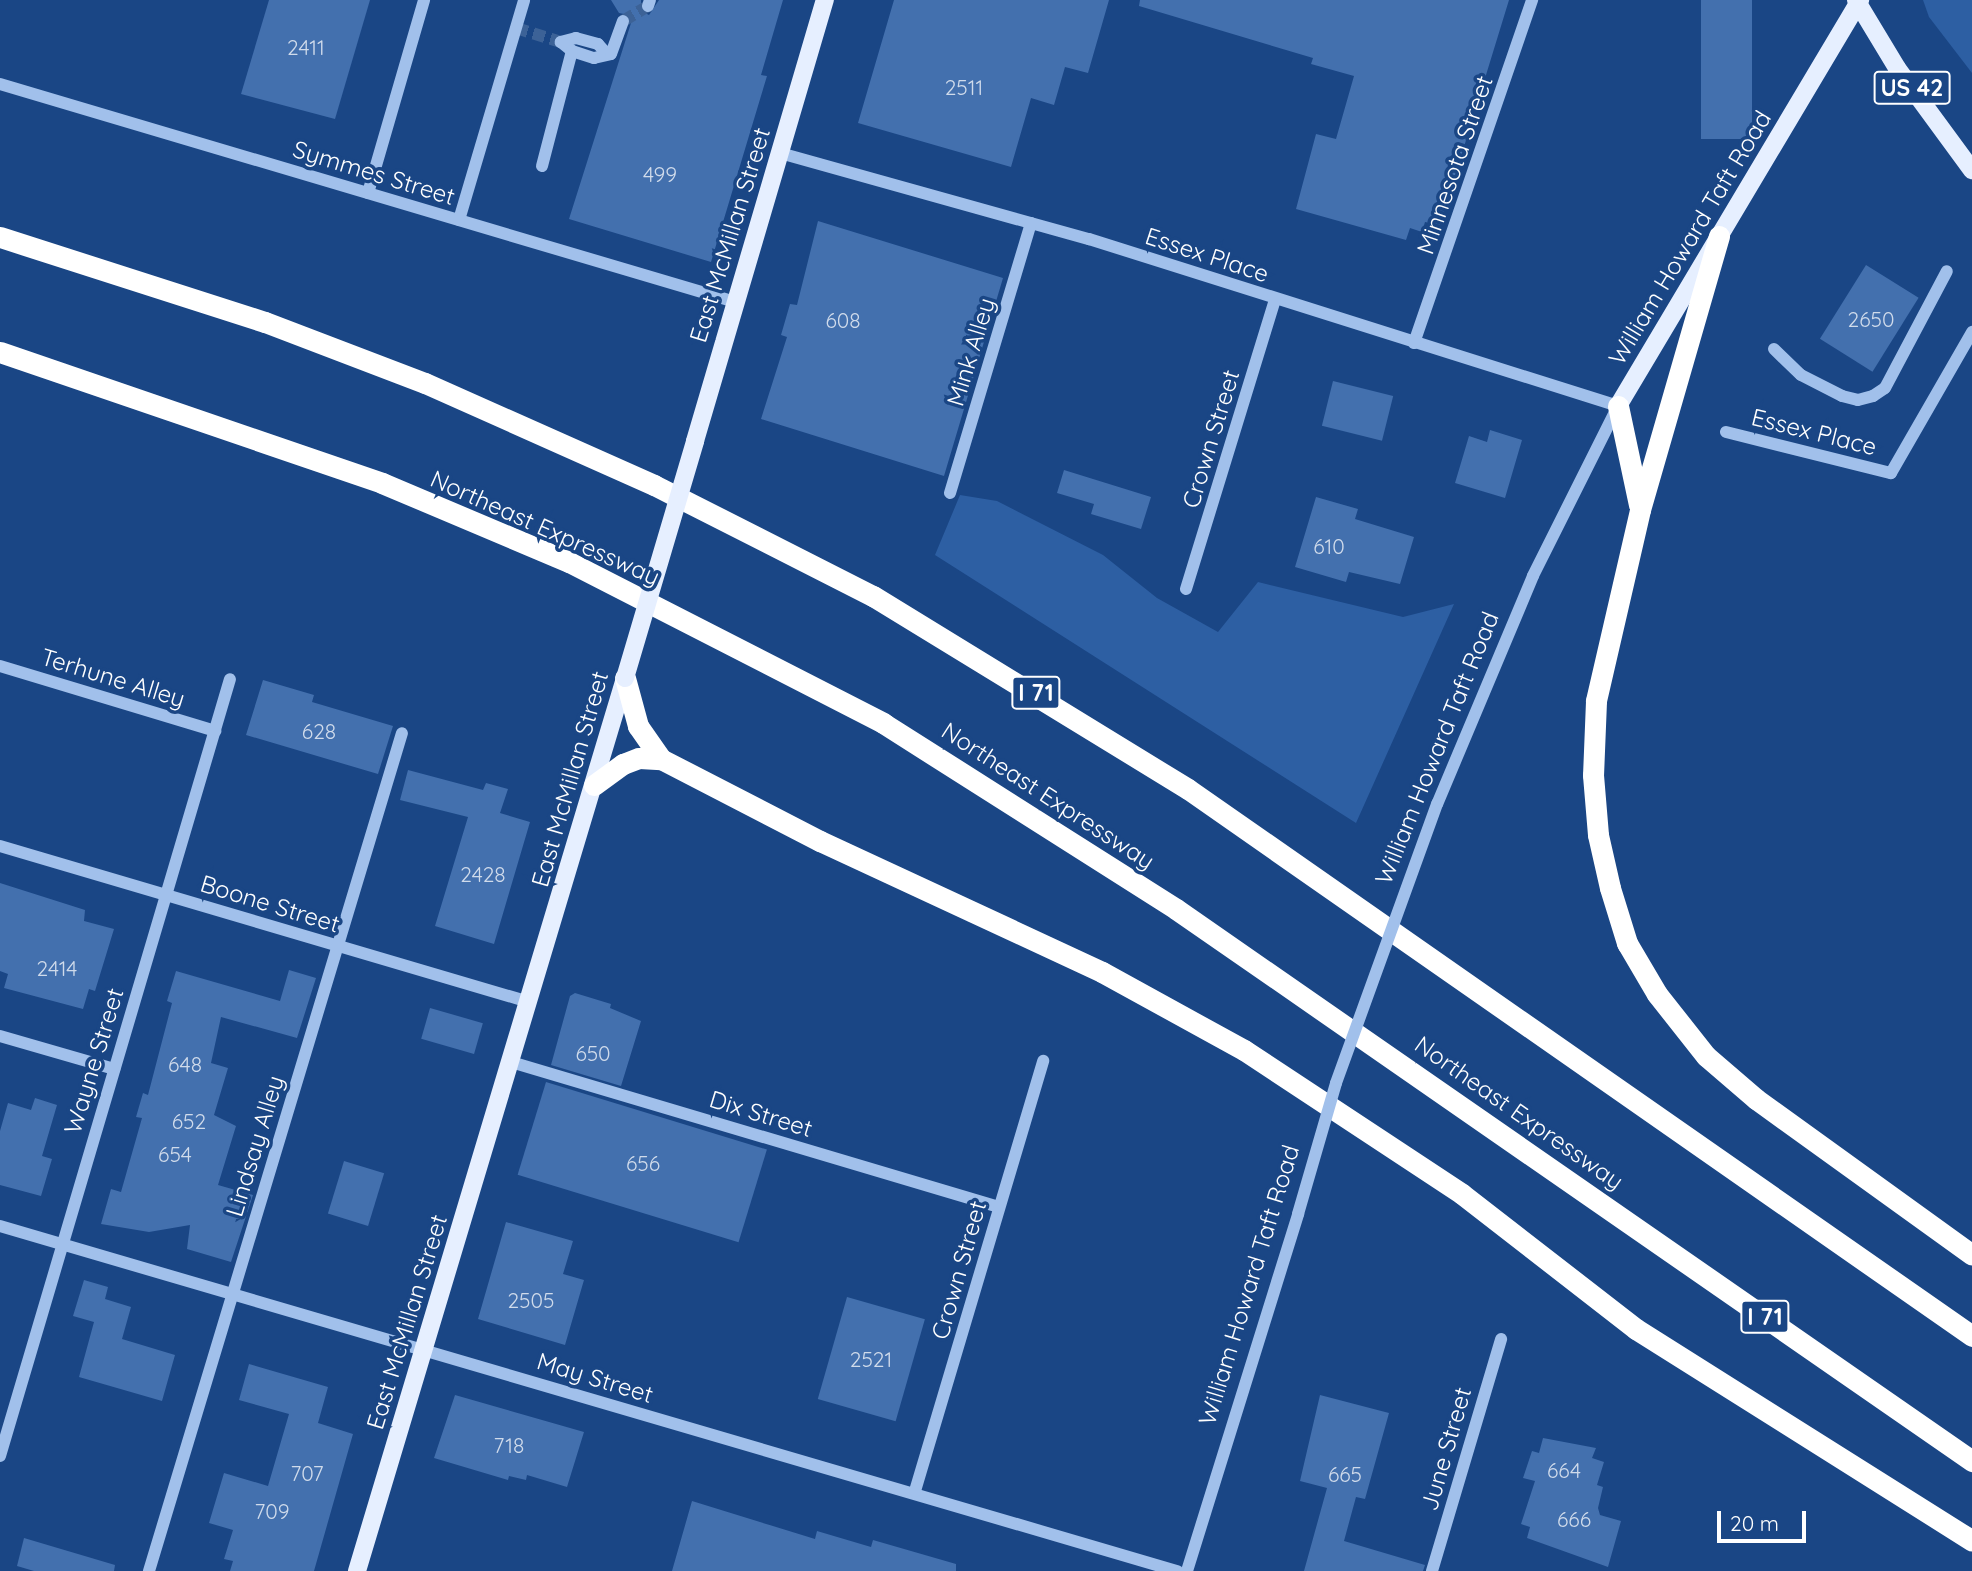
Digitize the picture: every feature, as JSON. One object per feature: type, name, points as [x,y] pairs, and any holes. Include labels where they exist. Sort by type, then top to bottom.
[{"type":"highway","points":[[1719,236],[1640,510],[1595,701],[1593,775],[1598,835],[1627,943],[1657,994],[1706,1056],[1767,1107],[1972,1255]]},
{"type":"highway","name":"I 71","points":[[0,237],[265,322],[425,383],[654,485],[873,596],[1188,789],[1972,1336]]},
{"type":"highway","name":"Northeast Expressway","points":[[0,352],[382,483],[544,551],[883,723],[1176,909],[1972,1461]]},
{"type":"highway","points":[[1618,407],[1640,510]]},
{"type":"highway","points":[[625,678],[638,726],[660,759]]},
{"type":"highway","points":[[594,785],[623,764],[639,758],[660,759],[896,876],[1102,972],[1244,1050],[1462,1195],[1636,1329],[1972,1541]]},
{"type":"main road","name":"East McMillan Street","points":[[357,1571],[594,785],[825,0]]},
{"type":"main road","name":"US 42","points":[[1858,1],[1898,68],[1972,170]]},
{"type":"main road","name":"William Howard Taft Road","points":[[1618,407],[1858,1]]},
{"type":"street","points":[[368,193],[424,0]]},
{"type":"street","points":[[459,220],[524,0]]},
{"type":"street","name":"Minnesota Street","points":[[1414,343],[1532,0]]},
{"type":"street","points":[[542,166],[572,51],[561,42],[576,38],[598,44],[606,53],[611,54],[623,21]]},
{"type":"street","name":"Symmes Street","points":[[0,84],[735,302]]},
{"type":"street","name":"Essex Place","points":[[780,153],[1031,223],[1618,407]]},
{"type":"street","name":"Mink Alley","points":[[950,493],[1031,223]]},
{"type":"street","points":[[1774,349],[1801,375],[1842,397],[1858,400],[1873,396],[1885,388],[1947,271]]},
{"type":"street","name":"Crown Street","points":[[1186,589],[1275,300]]},
{"type":"street","name":"Essex Place","points":[[1726,432],[1891,473],[1972,332]]},
{"type":"street","name":"William Howard Taft Road","points":[[1187,1571],[1336,1083],[1437,804],[1533,576],[1618,407]]},
{"type":"street","name":"Terhune Alley","points":[[0,666],[215,730]]},
{"type":"street","name":"Wayne Street","points":[[0,1456],[6,1417],[62,1244],[230,679]]},
{"type":"street","name":"Lindsay Alley","points":[[149,1571],[231,1293],[340,946],[402,733]]},
{"type":"street","name":"Boone Street","points":[[0,846],[529,1002]]},
{"type":"street","points":[[0,1036],[114,1069]]},
{"type":"street","name":"Crown Street","points":[[915,1491],[1043,1061]]},
{"type":"street","name":"Dix Street","points":[[511,1062],[999,1207]]},
{"type":"street","name":"May Street","points":[[0,1226],[915,1491],[1177,1571]]},
{"type":"street","name":"June Street","points":[[1432,1571],[1501,1339]]},
{"type":"shaded area","points":[[1923,0],[1972,0],[1972,73],[1929,17]]},
{"type":"shaded area","points":[[960,495],[997,501],[1103,555],[1157,598],[1218,632],[1258,582],[1403,617],[1454,604],[1356,823],[935,555]]},
{"type":"building","points":[[269,0],[370,0],[335,119],[241,94]]},
{"type":"building","points":[[611,0],[641,0],[641,11],[649,15],[659,0],[783,0],[761,75],[767,76],[711,262],[569,219],[631,23],[629,15],[619,13]]},
{"type":"building","points":[[894,0],[1109,0],[1088,73],[1065,67],[1054,105],[1031,98],[1011,167],[858,123]]},
{"type":"building","points":[[1140,0],[1509,0],[1440,225],[1425,222],[1422,232],[1410,228],[1406,240],[1296,209],[1316,134],[1336,139],[1354,76],[1311,64],[1313,58],[1139,6]]},
{"type":"building","points":[[1701,0],[1752,0],[1752,139],[1701,139]]},
{"type":"building","points":[[818,221],[1003,278],[944,476],[761,419],[787,337],[781,335],[790,304],[797,305]]},
{"type":"building","points":[[1866,265],[1919,298],[1872,372],[1820,339]]},
{"type":"building","points":[[1333,381],[1393,396],[1382,441],[1322,426]]},
{"type":"building","points":[[1490,430],[1522,440],[1505,498],[1455,483],[1469,436],[1487,442]]},
{"type":"building","points":[[1064,470],[1151,497],[1141,529],[1091,514],[1094,504],[1057,493]]},
{"type":"building","points":[[1316,497],[1358,509],[1355,519],[1414,537],[1400,584],[1349,572],[1346,582],[1295,567]]},
{"type":"building","points":[[263,680],[314,695],[312,702],[393,726],[378,774],[246,735]]},
{"type":"building","points":[[408,770],[483,790],[486,783],[508,789],[500,813],[530,822],[494,944],[435,926],[468,817],[400,800]]},
{"type":"building","points":[[0,883],[85,910],[84,921],[114,929],[95,991],[89,989],[83,1009],[4,988],[8,974],[0,971]]},
{"type":"building","points":[[289,970],[316,978],[297,1038],[221,1017],[211,1063],[228,1068],[214,1115],[236,1126],[218,1185],[253,1195],[231,1262],[187,1249],[190,1225],[149,1232],[101,1224],[111,1189],[121,1192],[142,1118],[136,1117],[143,1093],[148,1095],[172,1003],[167,1001],[176,971],[280,1001]]},
{"type":"building","points":[[575,993],[611,1004],[610,1008],[641,1021],[621,1086],[551,1065],[570,996]]},
{"type":"building","points":[[430,1008],[483,1023],[474,1054],[421,1039]]},
{"type":"building","points":[[546,1082],[767,1150],[739,1242],[518,1175]]},
{"type":"building","points":[[35,1098],[57,1105],[42,1156],[52,1159],[41,1196],[0,1185],[0,1131],[8,1103],[31,1110]]},
{"type":"building","points":[[344,1161],[384,1173],[368,1226],[328,1214]]},
{"type":"building","points":[[506,1222],[573,1241],[563,1274],[584,1280],[565,1345],[478,1319]]},
{"type":"building","points":[[84,1280],[108,1287],[105,1299],[131,1307],[122,1339],[175,1355],[162,1401],[79,1377],[94,1322],[73,1316]]},
{"type":"building","points":[[847,1297],[925,1319],[896,1421],[818,1399]]},
{"type":"building","points":[[249,1364],[328,1387],[318,1423],[353,1434],[314,1571],[230,1571],[233,1561],[224,1559],[233,1530],[209,1523],[224,1473],[268,1486],[289,1414],[239,1400]]},
{"type":"building","points":[[455,1395],[584,1432],[567,1487],[527,1475],[526,1480],[509,1476],[508,1480],[434,1458]]},
{"type":"building","points":[[1320,1395],[1389,1413],[1365,1499],[1356,1497],[1344,1541],[1425,1565],[1423,1571],[1304,1571],[1327,1488],[1300,1481]]},
{"type":"building","points":[[1543,1438],[1596,1448],[1592,1458],[1604,1462],[1597,1485],[1603,1487],[1598,1508],[1600,1515],[1621,1521],[1608,1567],[1527,1538],[1530,1527],[1521,1524],[1535,1481],[1523,1478],[1532,1451],[1539,1453]]},
{"type":"building","points":[[692,1501],[815,1539],[817,1531],[871,1547],[873,1540],[956,1564],[956,1571],[672,1571]]},
{"type":"building","points":[[24,1538],[115,1565],[114,1571],[34,1571],[17,1566]]},
{"type":"tunnel","points":[[623,21],[648,6]]},
{"type":"tunnel","points":[[516,28],[561,42]]}]
